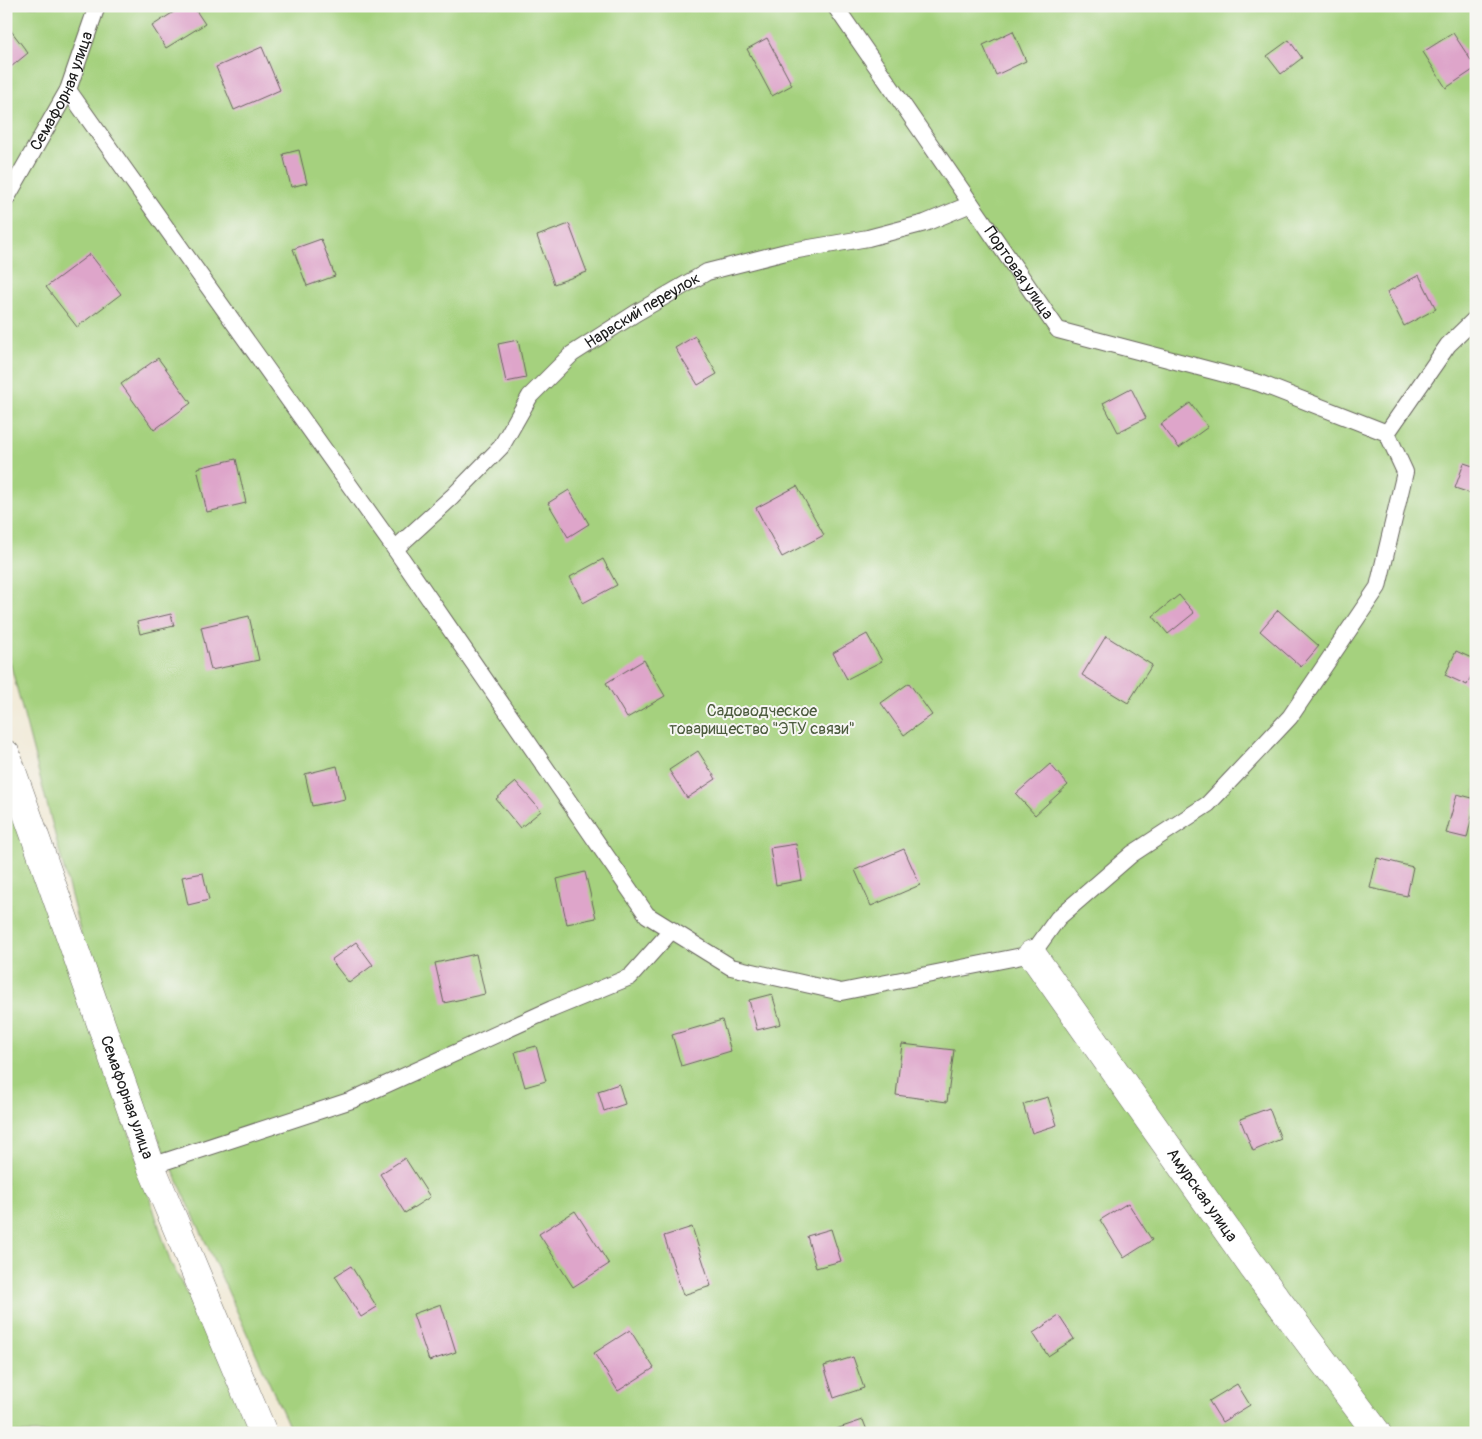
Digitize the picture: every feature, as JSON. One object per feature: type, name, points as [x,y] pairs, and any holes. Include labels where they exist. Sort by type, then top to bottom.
[{"type":"street","name":"Семафорная улица","points":[[6,754],[151,1166],[263,1433]]},
{"type":"street","name":"Амурская улица","points":[[1032,954],[1252,1266],[1377,1433]]},
{"type":"lane","name":"Семафорная улица","points":[[6,199],[68,90],[97,6]]},
{"type":"lane","name":"Портовая улица","points":[[834,6],[1058,330],[1260,383],[1387,433]]},
{"type":"lane","points":[[68,90],[394,549],[647,915],[731,967],[841,992],[1032,954],[1058,918],[1132,854],[1208,804],[1290,717],[1378,587],[1405,472],[1387,433],[1448,345],[1476,318]]},
{"type":"lane","name":"Нарвский переулок","points":[[394,549],[452,497],[501,447],[530,396],[572,354],[636,313],[707,272],[786,252],[868,238],[925,223],[971,204]]},
{"type":"lane","points":[[151,1166],[352,1100],[552,1009],[630,977],[672,930]]},
{"type":"green space","name":"Садоводческое товарищество \"ЭТУ связи\"","points":[[6,6],[1476,6],[1476,1433],[292,1433],[101,1011],[6,647]]},
{"type":"green space","points":[[6,745],[170,1261],[261,1433],[6,1433]]},
{"type":"building","points":[[183,6],[193,6],[205,24],[166,48],[152,26]]},
{"type":"building","points":[[9,28],[28,53],[6,71],[6,30]]},
{"type":"building","points":[[1013,31],[1026,61],[996,75],[983,45]]},
{"type":"building","points":[[1453,33],[1476,68],[1446,88],[1423,52]]},
{"type":"building","points":[[767,38],[792,85],[772,96],[747,49]]},
{"type":"building","points":[[1289,40],[1302,58],[1281,74],[1267,56]]},
{"type":"building","points":[[262,47],[280,90],[234,110],[216,67]]},
{"type":"building","points":[[299,150],[307,183],[291,187],[283,154]]},
{"type":"building","points":[[569,224],[587,272],[554,284],[537,236]]},
{"type":"building","points":[[321,239],[335,276],[307,286],[293,249]]},
{"type":"building","points":[[90,254],[121,294],[77,327],[46,287]]},
{"type":"building","points":[[1419,275],[1436,309],[1404,326],[1387,292]]},
{"type":"building","points":[[695,336],[717,374],[698,385],[675,348]]},
{"type":"building","points":[[518,340],[526,378],[506,382],[498,344]]},
{"type":"building","points":[[158,358],[191,403],[154,430],[121,384]]},
{"type":"building","points":[[1131,388],[1146,418],[1118,432],[1103,403]]},
{"type":"building","points":[[1190,403],[1208,427],[1179,448],[1161,424]]},
{"type":"building","points":[[236,459],[246,503],[207,512],[197,468]]},
{"type":"building","points":[[1464,463],[1476,467],[1476,495],[1455,488]]},
{"type":"building","points":[[797,486],[824,535],[782,557],[756,508]]},
{"type":"building","points":[[569,490],[589,524],[568,537],[548,503]]},
{"type":"building","points":[[603,559],[617,585],[583,603],[570,577]]},
{"type":"building","points":[[1179,595],[1194,613],[1168,634],[1153,616]]},
{"type":"building","points":[[1278,610],[1319,646],[1301,667],[1260,631]]},
{"type":"building","points":[[171,614],[174,626],[140,634],[137,622]]},
{"type":"building","points":[[249,616],[259,660],[211,670],[201,627]]},
{"type":"building","points":[[867,634],[882,661],[847,679],[833,653]]},
{"type":"building","points":[[1106,636],[1152,665],[1128,703],[1082,675]]},
{"type":"building","points":[[1456,651],[1476,660],[1476,665],[1467,685],[1445,675]]},
{"type":"building","points":[[644,660],[665,696],[627,718],[606,683]]},
{"type":"building","points":[[909,683],[932,715],[904,735],[881,703]]},
{"type":"building","points":[[698,751],[716,779],[687,798],[669,770]]},
{"type":"building","points":[[1050,764],[1068,785],[1035,815],[1016,794]]},
{"type":"building","points":[[337,766],[345,799],[312,806],[305,774]]},
{"type":"building","points":[[516,782],[541,811],[520,828],[496,799]]},
{"type":"building","points":[[1457,794],[1476,799],[1467,838],[1446,833]]},
{"type":"building","points":[[796,844],[802,880],[776,885],[770,848]]},
{"type":"building","points":[[904,849],[920,885],[871,906],[855,870]]},
{"type":"building","points":[[1377,858],[1413,867],[1407,896],[1370,888]]},
{"type":"building","points":[[585,872],[596,918],[567,924],[557,879]]},
{"type":"building","points":[[203,873],[209,900],[188,905],[182,877]]},
{"type":"building","points":[[356,942],[373,965],[349,983],[331,960]]},
{"type":"building","points":[[476,954],[485,994],[444,1003],[435,963]]},
{"type":"building","points":[[772,994],[781,1024],[757,1030],[749,1000]]},
{"type":"building","points":[[722,1020],[731,1051],[681,1066],[672,1035]]},
{"type":"building","points":[[902,1044],[954,1050],[947,1102],[896,1095]]},
{"type":"building","points":[[536,1046],[546,1081],[525,1087],[515,1052]]},
{"type":"building","points":[[619,1084],[625,1104],[604,1111],[598,1091]]},
{"type":"building","points":[[1048,1097],[1057,1125],[1032,1133],[1023,1104]]},
{"type":"building","points":[[1269,1108],[1281,1139],[1253,1151],[1240,1119]]},
{"type":"building","points":[[405,1158],[430,1197],[405,1213],[380,1174]]},
{"type":"building","points":[[1128,1203],[1152,1240],[1124,1258],[1100,1220]]},
{"type":"building","points":[[575,1211],[609,1264],[573,1287],[539,1234]]},
{"type":"building","points":[[692,1227],[711,1286],[683,1295],[664,1236]]},
{"type":"building","points":[[831,1229],[841,1261],[816,1268],[807,1236]]},
{"type":"building","points":[[351,1266],[377,1307],[361,1317],[335,1276]]},
{"type":"building","points":[[441,1304],[456,1352],[429,1361],[413,1314]]},
{"type":"building","points":[[1059,1316],[1074,1339],[1048,1356],[1033,1333]]},
{"type":"building","points":[[630,1330],[654,1368],[618,1391],[594,1353]]},
{"type":"building","points":[[853,1357],[864,1388],[834,1398],[824,1366]]},
{"type":"building","points":[[1237,1384],[1250,1405],[1222,1422],[1209,1401]]},
{"type":"building","points":[[863,1420],[868,1433],[833,1433],[833,1430]]}]
